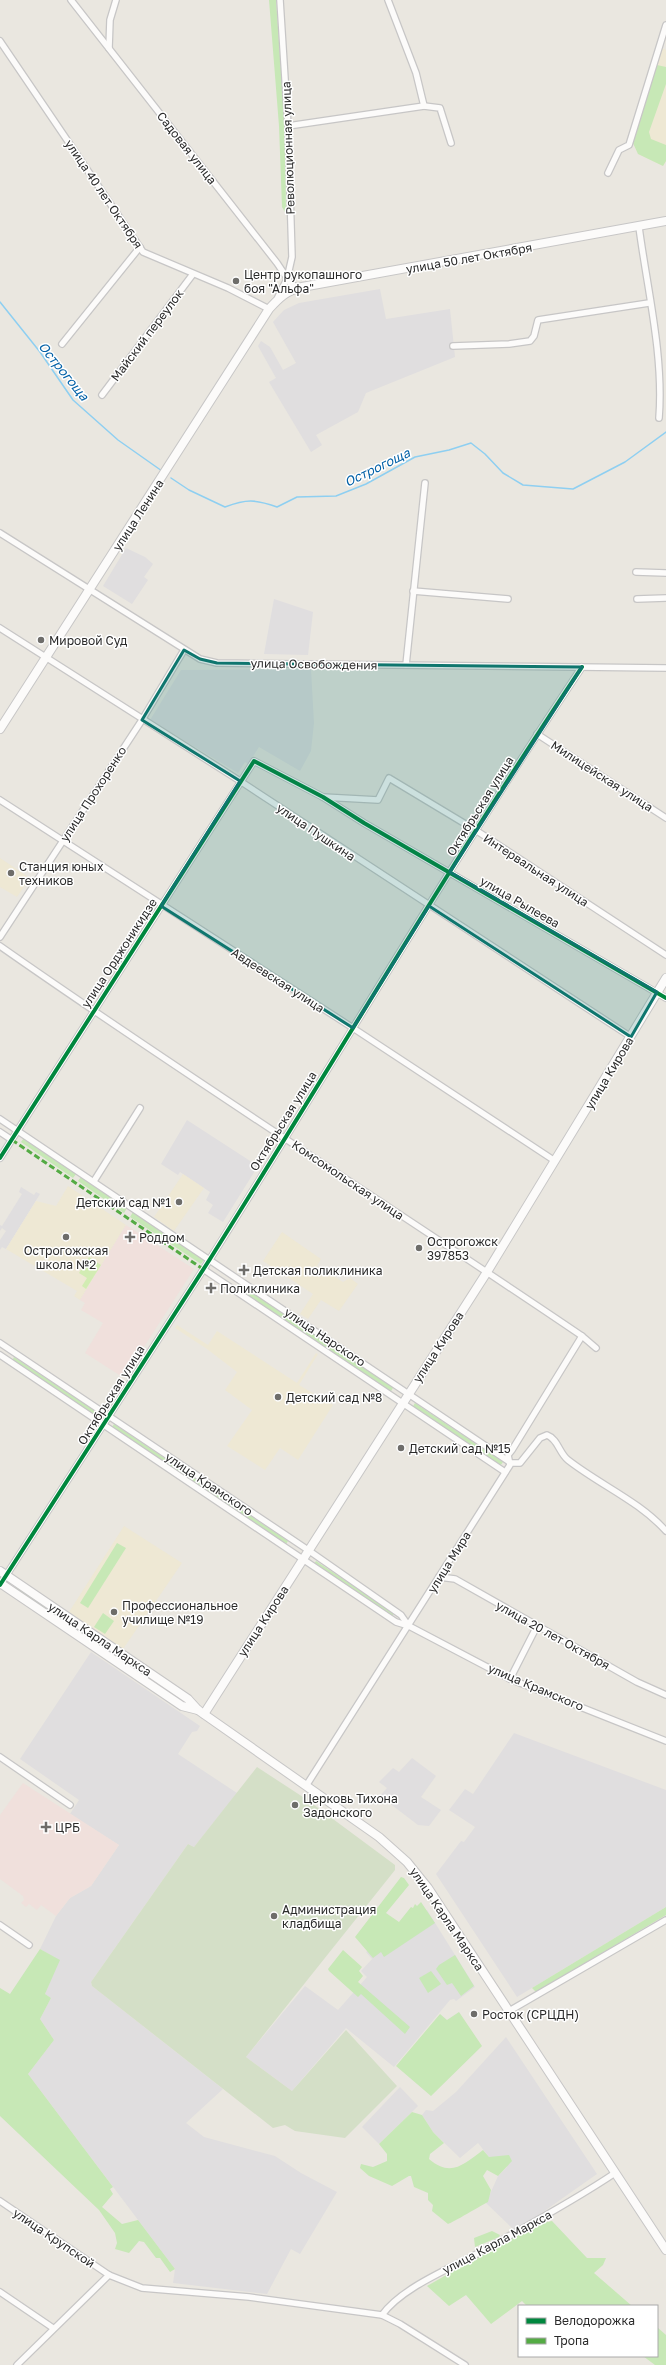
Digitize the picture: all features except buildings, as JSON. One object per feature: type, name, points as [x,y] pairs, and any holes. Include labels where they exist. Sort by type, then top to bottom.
[{"type":"main road","name":"улица 50 лет Октября","points":[[276,301],[289,290],[666,221]]},
{"type":"main road","name":"улица Ленина","points":[[0,729],[269,309],[276,301]]},
{"type":"main road","name":"улица Кирова","points":[[201,1712],[302,1560],[487,1272],[666,978]]},
{"type":"main road","name":"улица Карла Маркса","points":[[3,1573],[188,1699],[201,1712],[379,1837],[407,1862],[428,1888],[666,2250]]},
{"type":"main road","name":"улица Карла Маркса","points":[[0,1584],[182,1706],[201,1712]]},
{"type":"street","name":"Садовая улица","points":[[71,0],[277,263],[287,279]]},
{"type":"street","points":[[109,48],[110,20],[116,0]]},
{"type":"street","name":"Революционная улица","points":[[280,0],[288,126],[292,257],[287,279]]},
{"type":"street","points":[[388,0],[416,73],[424,106]]},
{"type":"street","points":[[608,173],[619,150],[629,145],[666,25]]},
{"type":"street","name":"улица 40 лет Октября","points":[[0,41],[140,247],[148,255],[228,288],[269,309]]},
{"type":"street","points":[[288,126],[436,105],[440,108],[451,143]]},
{"type":"street","points":[[639,227],[661,394],[659,418]]},
{"type":"street","points":[[62,344],[140,247]]},
{"type":"street","name":"Майский переулок","points":[[102,395],[193,274]]},
{"type":"street","points":[[287,279],[299,288]]},
{"type":"street","points":[[287,279],[289,290]]},
{"type":"street","points":[[276,301],[287,279]]},
{"type":"street","points":[[453,346],[509,344],[530,341],[534,336],[538,320],[649,304]]},
{"type":"street","points":[[406,665],[425,483]]},
{"type":"street","name":"улица Освобождения","points":[[0,533],[184,650],[200,659],[217,663],[666,668]]},
{"type":"street","points":[[636,572],[666,573]]},
{"type":"street","points":[[414,591],[508,599]]},
{"type":"street","points":[[637,599],[666,598]]},
{"type":"street","name":"улица Пушкина","points":[[0,628],[46,659],[240,781],[631,1037]]},
{"type":"street","name":"улица Прохоренко","points":[[0,937],[142,720],[184,650]]},
{"type":"street","name":"Октябрьская улица","points":[[0,1584],[3,1573],[103,1426],[209,1260],[537,734],[582,667]]},
{"type":"street","name":"Милицейская улица","points":[[537,734],[666,818]]},
{"type":"street","name":"улица Орджоникидзе","points":[[0,1158],[240,781],[252,763],[256,761]]},
{"type":"street","name":"Интервальная улица","points":[[256,761],[323,797],[364,823]]},
{"type":"street","name":"Интервальная улица","points":[[323,797],[378,800],[389,778],[477,832],[666,955]]},
{"type":"street","name":"Авдеевская улица","points":[[0,800],[161,906],[353,1028],[555,1161]]},
{"type":"street","name":"улица Рылеева","points":[[364,823],[666,998]]},
{"type":"street","name":"Комсомольская улица","points":[[0,946],[93,1011],[285,1137],[582,1336],[596,1348]]},
{"type":"street","points":[[94,1181],[140,1108]]},
{"type":"street","name":"улица Нарского","points":[[0,1119],[511,1463]]},
{"type":"street","points":[[0,1132],[12,1140]]},
{"type":"street","name":"улица Нарского","points":[[203,1269],[401,1404],[505,1472]]},
{"type":"street","name":"улица Мира","points":[[306,1786],[409,1626],[511,1463],[508,1455],[582,1336]]},
{"type":"street","name":"улица Крамского","points":[[409,1626],[401,1615],[308,1550],[3,1345],[0,1355],[103,1426],[396,1622],[409,1626],[510,1679],[666,1741]]},
{"type":"street","points":[[511,1463],[520,1463],[540,1438],[547,1435],[551,1437],[567,1459],[653,1517],[666,1531]]},
{"type":"street","name":"улица 20 лет Октября","points":[[439,1577],[455,1579],[637,1682],[666,1695]]},
{"type":"street","points":[[510,1679],[537,1626]]},
{"type":"street","points":[[0,1757],[70,1805]]},
{"type":"street","points":[[509,2011],[666,1920]]},
{"type":"street","points":[[0,1925],[29,1945]]},
{"type":"street","name":"улица Карла Маркса","points":[[382,2315],[388,2306],[431,2278],[573,2202],[615,2173]]},
{"type":"street","name":"улица Крупской","points":[[0,2201],[109,2275],[142,2288],[249,2297],[382,2315],[406,2327],[465,2365]]},
{"type":"street","points":[[17,2365],[53,2328],[109,2275]]},
{"type":"street","points":[[0,2292],[53,2328]]},
{"type":"highlighted area","points":[[184,650],[200,659],[217,663],[582,667],[450,872],[657,992],[631,1037],[429,906],[353,1028],[161,906],[240,781],[142,720]]},
{"type":"shaded area","points":[[662,48],[666,50],[666,161],[663,166],[638,154],[633,143]]},
{"type":"shaded area","points":[[380,289],[386,319],[450,309],[455,357],[366,393],[358,412],[316,435],[322,445],[311,452],[269,382],[276,378],[258,346],[261,341],[270,347],[283,370],[296,363],[273,322],[284,310],[299,303]]},
{"type":"shaded area","points":[[126,548],[145,557],[153,564],[144,577],[148,580],[132,604],[103,586]]},
{"type":"shaded area","points":[[274,599],[313,612],[308,655],[264,654]]},
{"type":"shaded area","points":[[311,669],[314,723],[311,751],[300,771],[259,747],[248,764],[245,762],[238,773],[150,720],[181,670]]},
{"type":"shaded area","name":"Станция юных техников","points":[[0,858],[30,878],[17,897],[0,887]]},
{"type":"shaded area","points":[[187,1120],[258,1166],[223,1222],[208,1213],[213,1205],[206,1200],[210,1192],[180,1172],[178,1175],[161,1164]]},
{"type":"shaded area","name":"Детский сад №1","points":[[183,1174],[204,1188],[174,1231],[154,1217]]},
{"type":"shaded area","name":"Острогожская школа №2","points":[[68,1186],[126,1225],[80,1300],[74,1296],[77,1291],[6,1249],[36,1201],[56,1206]]},
{"type":"shaded area","points":[[21,1187],[34,1195],[36,1192],[40,1194],[6,1249],[2,1247],[0,1250],[0,1240],[6,1231],[2,1228],[0,1231],[0,1225],[2,1226],[22,1194],[19,1192]]},
{"type":"shaded area","points":[[126,1225],[194,1269],[124,1378],[85,1353],[103,1323],[81,1310],[85,1303],[80,1300]]},
{"type":"shaded area","points":[[282,1232],[321,1259],[317,1266],[343,1282],[350,1278],[358,1284],[339,1311],[321,1300],[308,1319],[300,1314],[313,1294],[263,1261]]},
{"type":"shaded area","name":"Детский сад №8","points":[[177,1325],[208,1345],[217,1331],[297,1383],[316,1353],[318,1354],[299,1385],[333,1405],[298,1460],[280,1448],[265,1470],[227,1446],[252,1410],[225,1390],[237,1372],[207,1349],[175,1328]]},
{"type":"shaded area","points":[[124,1526],[182,1563],[123,1649],[69,1612]]},
{"type":"shaded area","points":[[91,1652],[200,1726],[197,1731],[192,1732],[178,1754],[237,1793],[194,1847],[188,1844],[91,1982],[92,1986],[223,2089],[186,2123],[204,2137],[275,2156],[301,2173],[337,2192],[300,2254],[291,2249],[267,2294],[173,2283],[175,2269],[28,2074],[54,2040],[40,2019],[51,1998],[45,1994],[59,1960],[40,1949],[56,1916],[70,1898],[91,1886],[119,1845],[70,1814],[79,1800],[20,1759]]},
{"type":"shaded area","points":[[514,1733],[666,1790],[666,1907],[517,1997],[436,1874],[461,1841],[464,1842],[475,1827],[449,1810],[465,1789],[473,1794]]},
{"type":"shaded area","points":[[412,1758],[436,1776],[421,1797],[441,1810],[429,1826],[418,1825],[380,1796],[387,1788],[379,1782],[393,1768],[399,1772]]},
{"type":"shaded area","points":[[23,1783],[119,1845],[91,1886],[70,1898],[56,1916],[41,1905],[37,1910],[29,1904],[26,1907],[21,1903],[24,1900],[23,1896],[0,1879],[0,1815]]},
{"type":"shaded area","points":[[427,1910],[475,1987],[456,2001],[454,1999],[450,2000],[394,2067],[346,2028],[292,2091],[246,2057],[305,1986],[338,2010],[367,1977],[361,1971],[372,1959],[366,1952]]},
{"type":"shaded area","points":[[506,2037],[597,2174],[533,2219],[513,2229],[486,2203],[498,2176],[507,2167],[489,2157],[478,2143],[460,2158],[433,2132],[422,2115],[426,2110],[433,2111],[456,2092]]},
{"type":"shaded area","points":[[400,2087],[418,2106],[379,2144],[362,2127]]},
{"type":"green space","points":[[269,0],[276,0],[285,126],[286,214],[282,207],[279,126]]},
{"type":"green space","points":[[657,65],[666,67],[666,84],[649,132],[651,139],[666,145],[666,161],[663,166],[638,154],[633,143]]},
{"type":"green space","points":[[24,1138],[76,1174],[73,1178],[21,1142]]},
{"type":"green space","points":[[81,1177],[127,1208],[124,1213],[78,1181]]},
{"type":"green space","points":[[133,1212],[204,1260],[201,1264],[130,1217]]},
{"type":"green space","points":[[89,1257],[101,1265],[86,1289],[82,1286],[87,1278],[79,1273]]},
{"type":"green space","points":[[239,1283],[394,1386],[390,1393],[236,1288]]},
{"type":"green space","points":[[14,1357],[100,1414],[97,1419],[12,1361]]},
{"type":"green space","points":[[415,1403],[503,1462],[500,1466],[412,1408]]},
{"type":"green space","points":[[114,1424],[288,1541],[285,1546],[111,1429]]},
{"type":"green space","points":[[117,1543],[126,1548],[88,1608],[80,1603]]},
{"type":"green space","points":[[316,1561],[394,1613],[392,1617],[314,1564]]},
{"type":"green space","points":[[17,1585],[176,1693],[173,1697],[14,1590]]},
{"type":"green space","points":[[103,1613],[114,1621],[105,1634],[94,1627]]},
{"type":"green space","points":[[257,1767],[306,1799],[395,1865],[395,1870],[246,2057],[292,2091],[346,2030],[397,2086],[345,2138],[295,2131],[285,2125],[273,2128],[92,1986],[91,1982],[188,1844],[194,1847]]},
{"type":"green space","points":[[401,1877],[404,1878],[409,1885],[386,1913],[399,1922],[411,1907],[413,1908],[415,1904],[417,1906],[421,1902],[435,1923],[384,1957],[381,1952],[373,1958],[355,1937]]},
{"type":"green space","points":[[666,1907],[666,1915],[536,1992],[532,1988]]},
{"type":"green space","points":[[40,1949],[60,1960],[45,1994],[51,1998],[40,2019],[54,2040],[28,2074],[113,2187],[110,2189],[113,2194],[102,2207],[122,2224],[138,2220],[175,2269],[170,2272],[160,2258],[156,2258],[144,2242],[139,2241],[129,2253],[115,2249],[117,2243],[115,2233],[99,2210],[0,2116],[0,1988],[10,1994]]},
{"type":"green space","points":[[343,1950],[362,1967],[359,1971],[363,1976],[358,1982],[410,2027],[405,2034],[361,1994],[358,1997],[329,1971],[328,1969]]},
{"type":"green space","points":[[455,1955],[474,1986],[461,1996],[452,1983],[447,1985],[436,1969],[439,1965]]},
{"type":"green space","points":[[431,1971],[441,1984],[428,1993],[419,1978]]},
{"type":"green space","points":[[459,2012],[482,2046],[431,2096],[396,2066],[440,2014],[447,2020]]},
{"type":"green space","points":[[412,2112],[422,2115],[433,2132],[444,2143],[430,2154],[429,2159],[437,2165],[444,2168],[457,2167],[470,2160],[483,2150],[489,2157],[509,2155],[512,2161],[498,2176],[487,2170],[483,2176],[491,2190],[488,2202],[448,2224],[432,2211],[433,2205],[428,2200],[428,2193],[414,2187],[411,2176],[392,2186],[369,2176],[360,2168],[361,2164],[373,2167],[387,2161],[387,2154],[379,2144]]},
{"type":"green space","points":[[552,2221],[587,2258],[606,2258],[603,2265],[594,2273],[631,2305],[526,2305],[522,2301],[491,2324],[466,2295],[449,2306],[427,2286],[536,2224]]},
{"type":"green space","points":[[492,2231],[500,2235],[499,2237],[475,2247],[474,2238]]},
{"type":"green space","points":[[658,2328],[666,2335],[666,2365],[655,2365],[644,2357],[658,2357]]},
{"type":"waterway","name":"Острогоща","points":[[0,302],[40,352],[73,400],[118,440],[162,471]]},
{"type":"waterway","name":"Острогоща","points":[[171,478],[189,490],[225,507],[245,501],[263,502],[277,507],[297,497],[336,496],[366,484],[415,457],[449,450],[471,443],[485,454],[503,473],[523,485],[573,489],[625,462],[666,432]]},
{"type":"marked path","points":[[12,1140],[203,1269]]},
{"type":"cycle path","points":[[0,1585],[210,1259],[486,814],[582,667]]},
{"type":"cycle path","points":[[0,1158],[254,761],[323,797],[364,823],[666,998]]},
{"type":"place","name":"Центр рукопашного боя \"Альфа\"","points":[[236,281]]},
{"type":"place","name":"Мировой Суд","points":[[41,640]]},
{"type":"place","name":"Станция юных техников","points":[[11,873]]},
{"type":"place","name":"Детский сад №1","points":[[179,1202]]},
{"type":"place","name":"Острогожская школа №2","points":[[66,1237]]},
{"type":"place","name":"Роддом","points":[[130,1237]]},
{"type":"place","name":"Острогожск 397853","points":[[419,1248]]},
{"type":"place","name":"Детская поликлиника","points":[[244,1270]]},
{"type":"place","name":"Поликлиника","points":[[211,1288]]},
{"type":"place","name":"Детский сад №8","points":[[278,1397]]},
{"type":"place","name":"Детский сад №15","points":[[401,1448]]},
{"type":"place","name":"Профессиональное училище №19","points":[[114,1612]]},
{"type":"place","name":"Церковь Тихона Задонского","points":[[295,1805]]},
{"type":"place","name":"ЦРБ","points":[[46,1827]]},
{"type":"place","name":"Администрация кладбища","points":[[274,1916]]},
{"type":"place","name":"Росток (СРЦДН)","points":[[474,2014]]}]
